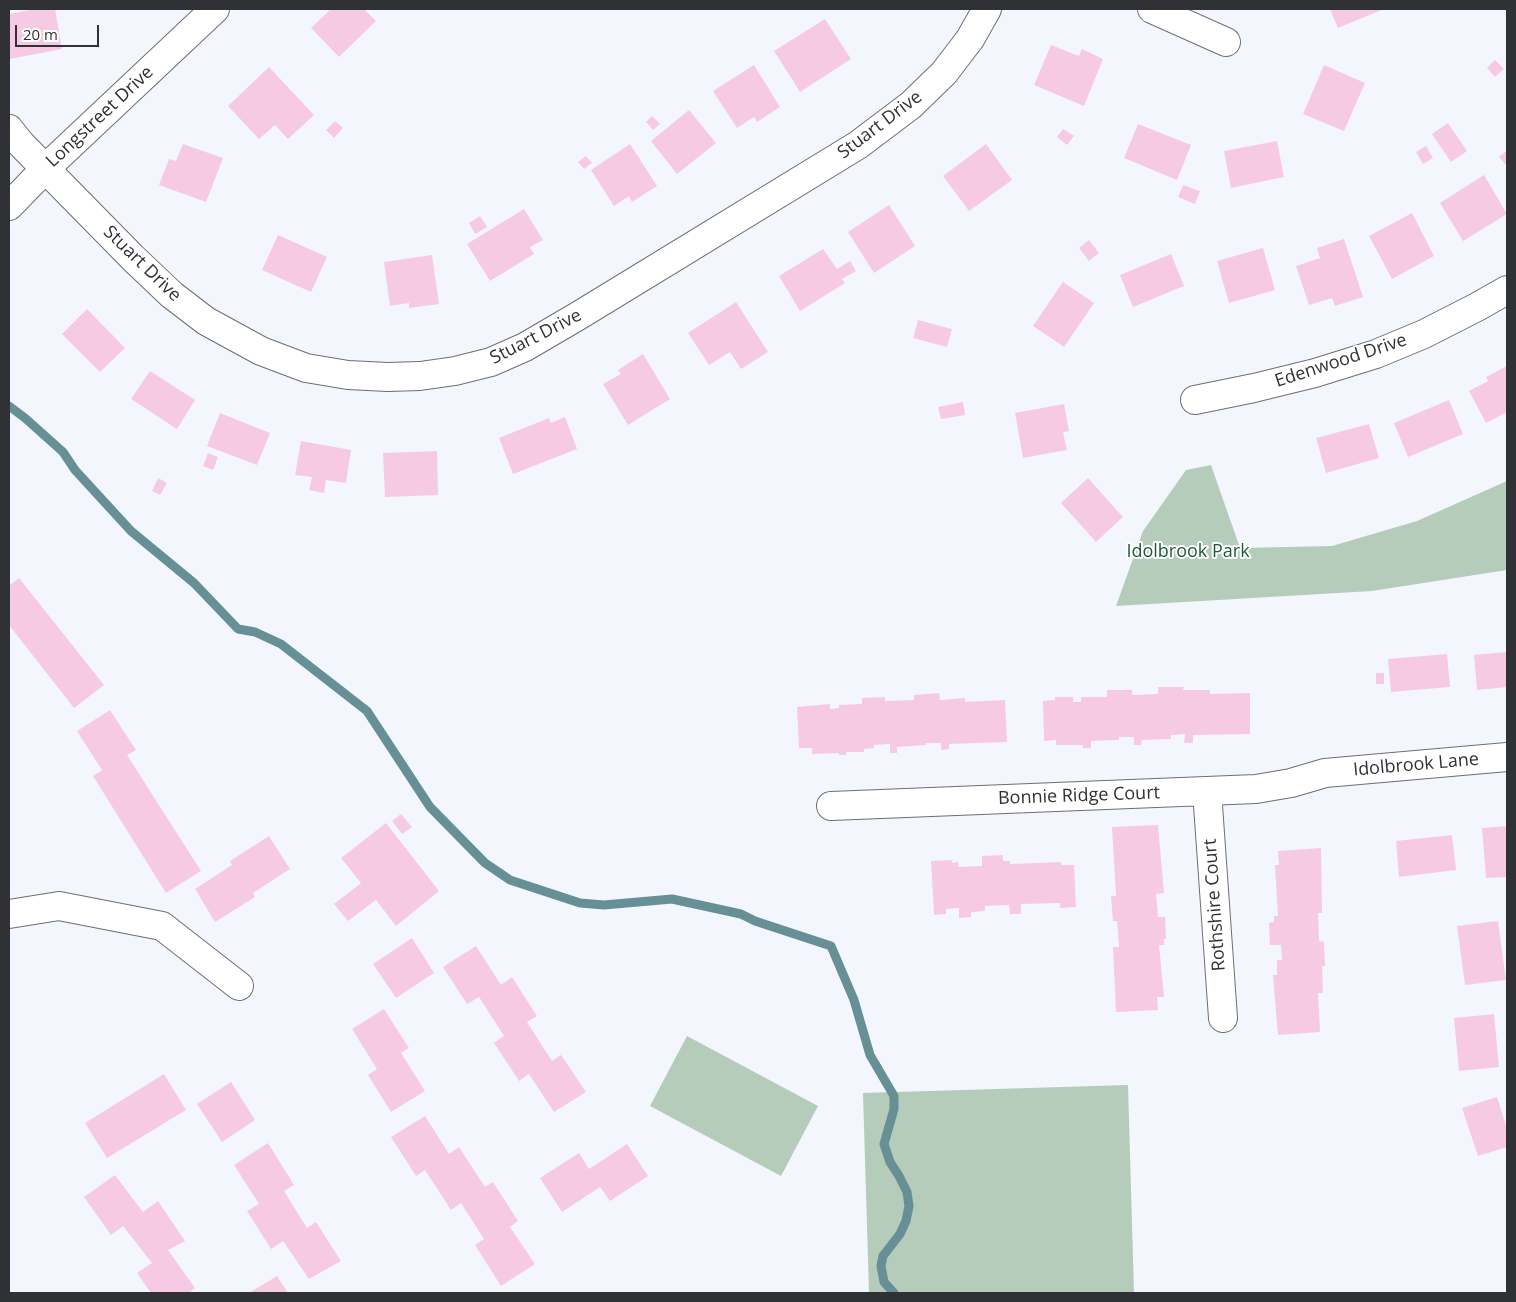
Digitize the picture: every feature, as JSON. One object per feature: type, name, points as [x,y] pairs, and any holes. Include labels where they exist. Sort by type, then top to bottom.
[{"type":"street","name":"Longstreet Drive","points":[[9,206],[46,168],[215,9]]},
{"type":"street","name":"Stuart Drive","points":[[9,130],[132,257],[172,295],[206,321],[261,351],[306,368],[348,375],[388,378],[420,376],[455,371],[491,362],[525,347],[858,145],[911,105],[944,73],[970,39],[987,9]]},
{"type":"street","points":[[1152,9],[1226,42]]},
{"type":"street","name":"Edenwood Drive","points":[[1195,400],[1271,384],[1376,354],[1424,334],[1507,290]]},
{"type":"street","name":"Idolbrook Lane","points":[[1326,773],[1507,757]]},
{"type":"street","name":"Bonnie Ridge Court","points":[[831,806],[1256,788],[1291,783],[1326,773]]},
{"type":"street","name":"Rothshire Court","points":[[1207,791],[1223,1018]]},
{"type":"street","points":[[9,914],[59,906],[162,926],[239,986]]},
{"type":"green space","name":"Idolbrook Park","points":[[1211,465],[1240,548],[1332,546],[1417,521],[1507,481],[1507,570],[1372,591],[1116,606],[1143,531],[1186,470]]},
{"type":"green space","points":[[687,1036],[818,1106],[781,1176],[650,1106]]},
{"type":"green space","points":[[1128,1085],[1134,1293],[869,1293],[863,1093]]},
{"type":"building","points":[[35,9],[55,9],[62,49],[10,59],[9,14]]},
{"type":"building","points":[[331,9],[364,9],[376,21],[339,57],[311,28]]},
{"type":"building","points":[[1330,9],[1384,9],[1338,28]]},
{"type":"building","points":[[825,19],[851,59],[800,92],[774,51]]},
{"type":"building","points":[[1051,45],[1079,56],[1082,49],[1103,59],[1084,106],[1034,85]]},
{"type":"building","points":[[1495,60],[1504,69],[1495,77],[1487,68]]},
{"type":"building","points":[[754,65],[780,107],[757,122],[754,117],[737,128],[713,91]]},
{"type":"building","points":[[1324,65],[1365,83],[1344,131],[1303,114]]},
{"type":"building","points":[[269,67],[314,115],[288,139],[275,125],[259,139],[228,106]]},
{"type":"building","points":[[689,110],[716,143],[677,174],[651,141]]},
{"type":"building","points":[[652,116],[660,124],[653,130],[646,122]]},
{"type":"building","points":[[335,121],[343,128],[334,138],[326,130]]},
{"type":"building","points":[[1448,123],[1467,151],[1451,162],[1432,134]]},
{"type":"building","points":[[1138,124],[1191,145],[1177,180],[1124,158]]},
{"type":"building","points":[[1063,129],[1074,136],[1067,145],[1057,137]]},
{"type":"building","points":[[1277,141],[1284,177],[1231,188],[1224,151]]},
{"type":"building","points":[[183,144],[223,158],[206,202],[159,185],[169,159],[176,161]]},
{"type":"building","points":[[630,144],[657,186],[632,202],[629,196],[614,206],[591,170]]},
{"type":"building","points":[[986,144],[1012,180],[969,211],[943,176]]},
{"type":"building","points":[[1426,146],[1433,158],[1423,164],[1416,152]]},
{"type":"building","points":[[1507,150],[1507,166],[1499,157]]},
{"type":"building","points":[[586,156],[592,163],[584,169],[578,162]]},
{"type":"building","points":[[1484,175],[1507,214],[1463,241],[1440,203]]},
{"type":"building","points":[[1183,185],[1200,191],[1195,204],[1178,197]]},
{"type":"building","points":[[889,205],[915,246],[874,273],[848,232]]},
{"type":"building","points":[[524,209],[543,240],[530,247],[534,254],[490,281],[467,244]]},
{"type":"building","points":[[1412,213],[1434,256],[1392,279],[1369,236]]},
{"type":"building","points":[[480,216],[487,227],[475,234],[469,223]]},
{"type":"building","points":[[278,235],[327,257],[311,292],[262,270]]},
{"type":"building","points":[[1344,239],[1363,297],[1335,306],[1332,298],[1309,305],[1296,266],[1320,258],[1317,248]]},
{"type":"building","points":[[1089,240],[1099,253],[1089,261],[1079,248]]},
{"type":"building","points":[[1263,248],[1275,290],[1229,303],[1217,261]]},
{"type":"building","points":[[823,249],[837,269],[850,261],[856,271],[842,279],[845,283],[800,311],[779,276]]},
{"type":"building","points":[[1171,254],[1184,286],[1133,307],[1120,275]]},
{"type":"building","points":[[432,255],[439,304],[409,308],[409,303],[390,306],[384,262]]},
{"type":"building","points":[[1063,282],[1094,303],[1064,347],[1033,326]]},
{"type":"building","points":[[736,302],[768,352],[741,369],[730,352],[709,365],[688,333]]},
{"type":"building","points":[[87,309],[125,348],[100,372],[62,334]]},
{"type":"building","points":[[918,320],[952,329],[947,347],[913,338]]},
{"type":"building","points":[[643,354],[670,399],[628,425],[603,384],[621,374],[618,370]]},
{"type":"building","points":[[1507,366],[1507,412],[1486,423],[1469,391],[1488,381],[1486,377]]},
{"type":"building","points":[[150,371],[195,400],[177,429],[131,399]]},
{"type":"building","points":[[1449,400],[1463,434],[1408,457],[1394,423]]},
{"type":"building","points":[[963,402],[965,415],[941,419],[938,407]]},
{"type":"building","points":[[1064,404],[1069,431],[1063,432],[1067,450],[1023,458],[1015,413]]},
{"type":"building","points":[[220,413],[270,433],[257,465],[207,446]]},
{"type":"building","points":[[565,417],[577,449],[513,474],[499,438],[549,418],[551,423]]},
{"type":"building","points":[[1369,424],[1379,458],[1326,473],[1316,438]]},
{"type":"building","points":[[301,441],[351,450],[346,483],[326,480],[324,493],[309,490],[312,477],[295,475]]},
{"type":"building","points":[[437,451],[438,495],[385,497],[383,453]]},
{"type":"building","points":[[208,453],[218,457],[213,470],[203,466]]},
{"type":"building","points":[[158,478],[167,483],[160,495],[152,491]]},
{"type":"building","points":[[1088,478],[1123,517],[1096,542],[1061,503]]},
{"type":"building","points":[[19,578],[104,685],[74,708],[9,625],[9,586]]},
{"type":"building","points":[[1507,652],[1507,687],[1477,690],[1474,655]]},
{"type":"building","points":[[1447,654],[1450,687],[1391,692],[1388,659]]},
{"type":"building","points":[[1376,673],[1384,673],[1384,684],[1376,684]]},
{"type":"building","points":[[1158,687],[1184,687],[1183,690],[1210,690],[1210,694],[1250,693],[1250,734],[1193,735],[1193,743],[1184,743],[1185,734],[1171,735],[1171,739],[1142,740],[1141,745],[1134,745],[1134,737],[1119,737],[1119,740],[1091,741],[1091,748],[1083,748],[1083,745],[1056,745],[1056,740],[1044,741],[1043,701],[1055,700],[1055,697],[1073,697],[1073,702],[1081,702],[1081,697],[1107,697],[1107,690],[1132,690],[1132,695],[1158,694]]},
{"type":"building","points":[[939,693],[940,700],[965,698],[965,702],[1005,700],[1007,742],[949,744],[949,749],[941,750],[941,743],[926,743],[926,745],[897,747],[897,753],[890,753],[890,744],[874,745],[874,748],[864,749],[864,752],[846,752],[846,755],[839,755],[839,753],[812,754],[812,748],[799,748],[797,707],[830,704],[830,709],[839,708],[839,705],[862,704],[862,698],[885,697],[885,701],[914,700],[914,695]]},
{"type":"building","points":[[110,710],[136,750],[127,755],[201,871],[166,893],[93,776],[102,770],[77,731]]},
{"type":"building","points":[[401,814],[412,827],[402,834],[392,821]]},
{"type":"building","points":[[386,823],[439,891],[396,926],[376,900],[348,921],[334,904],[361,883],[341,858]]},
{"type":"building","points":[[1158,825],[1164,893],[1156,894],[1158,917],[1165,917],[1166,939],[1164,939],[1164,945],[1159,945],[1164,997],[1157,997],[1158,1010],[1116,1012],[1113,947],[1119,947],[1117,921],[1113,921],[1111,896],[1116,896],[1112,827]]},
{"type":"building","points":[[1507,826],[1507,877],[1486,878],[1482,828]]},
{"type":"building","points":[[1452,835],[1456,870],[1399,877],[1396,841]]},
{"type":"building","points":[[269,836],[290,869],[253,893],[255,897],[215,922],[195,889],[232,865],[230,861]]},
{"type":"building","points":[[1321,848],[1322,913],[1318,913],[1319,941],[1324,942],[1325,966],[1322,966],[1323,993],[1318,993],[1320,1032],[1278,1035],[1273,975],[1277,975],[1277,960],[1282,960],[1281,945],[1270,945],[1269,923],[1274,922],[1274,916],[1278,916],[1275,865],[1279,865],[1278,851]]},
{"type":"building","points":[[1003,855],[1003,861],[1010,861],[1010,864],[1061,862],[1061,865],[1074,865],[1076,907],[1060,908],[1060,903],[1021,904],[1021,914],[1010,914],[1009,905],[985,906],[985,911],[971,912],[971,917],[959,918],[959,908],[946,909],[946,914],[934,915],[931,861],[952,860],[952,863],[958,862],[958,867],[982,866],[982,856]]},
{"type":"building","points":[[1498,921],[1506,980],[1465,985],[1457,926]]},
{"type":"building","points":[[412,938],[434,973],[396,998],[373,964]]},
{"type":"building","points":[[476,946],[501,985],[512,977],[537,1016],[527,1022],[552,1061],[561,1055],[586,1092],[554,1112],[529,1074],[519,1081],[494,1043],[504,1036],[479,997],[467,1004],[443,967]]},
{"type":"building","points":[[384,1009],[409,1048],[401,1053],[425,1091],[391,1112],[368,1075],[377,1069],[352,1029]]},
{"type":"building","points":[[1494,1014],[1499,1067],[1459,1071],[1454,1018]]},
{"type":"building","points":[[164,1074],[186,1110],[107,1158],[85,1123]]},
{"type":"building","points":[[231,1082],[255,1120],[222,1142],[197,1104]]},
{"type":"building","points":[[1497,1097],[1507,1129],[1507,1147],[1478,1156],[1462,1108]]},
{"type":"building","points":[[425,1116],[449,1154],[459,1147],[485,1187],[493,1182],[518,1221],[510,1227],[535,1264],[501,1286],[475,1245],[484,1239],[461,1203],[451,1210],[425,1170],[416,1176],[391,1137]]},
{"type":"building","points":[[268,1143],[294,1185],[284,1191],[307,1228],[316,1222],[341,1261],[309,1279],[283,1241],[271,1249],[247,1211],[259,1204],[234,1165]]},
{"type":"building","points":[[627,1144],[648,1176],[610,1201],[600,1187],[562,1212],[540,1178],[579,1153],[589,1169]]},
{"type":"building","points":[[115,1175],[143,1212],[158,1201],[185,1241],[168,1250],[195,1288],[188,1293],[151,1293],[137,1273],[152,1263],[123,1226],[111,1235],[84,1197]]},
{"type":"building","points":[[277,1276],[288,1293],[249,1293]]},
{"type":"waterway","points":[[9,406],[63,452],[75,470],[131,531],[194,583],[238,629],[255,632],[281,644],[367,711],[430,807],[485,863],[510,880],[580,903],[604,905],[672,899],[741,914],[755,921],[831,946],[854,1000],[870,1055],[894,1096],[894,1109],[884,1144],[890,1162],[907,1192],[909,1206],[906,1221],[900,1234],[883,1256],[881,1266],[884,1282],[894,1293]]}]
